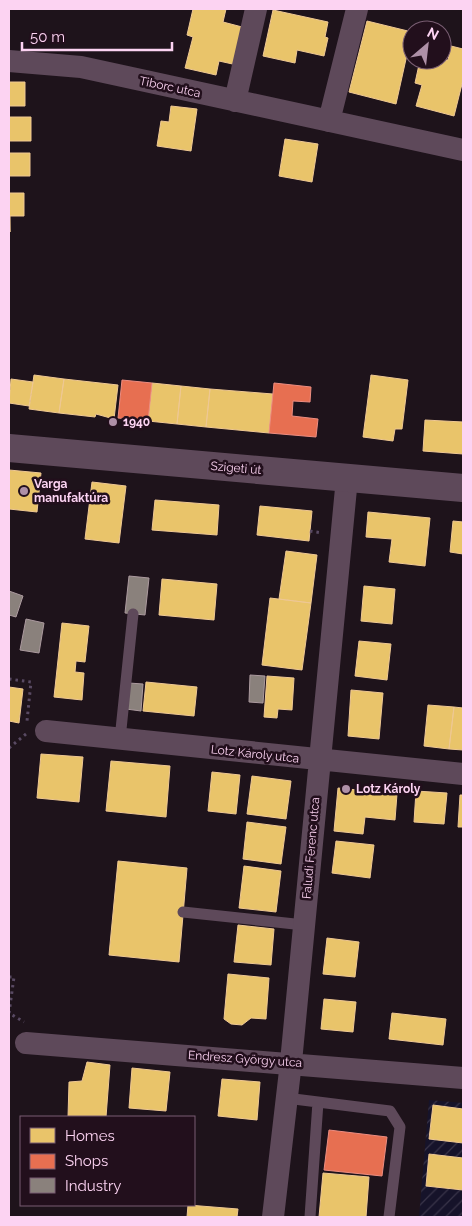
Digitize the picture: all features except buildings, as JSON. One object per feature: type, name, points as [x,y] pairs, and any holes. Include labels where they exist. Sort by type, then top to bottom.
[{"type":"street","points":[[235,101],[256,9]]},
{"type":"street","points":[[329,121],[357,9]]},
{"type":"street","name":"Tiborc utca","points":[[9,61],[80,67],[463,150]]},
{"type":"street","name":"Szigeti út","points":[[9,448],[463,488]]},
{"type":"street","name":"Faludi Ferenc utca","points":[[273,1217],[291,1062],[346,478]]},
{"type":"street","name":"Lotz Károly utca","points":[[36,733],[120,739],[319,761],[463,774]]},
{"type":"street","name":"Endresz György utca","points":[[27,1033],[291,1062],[463,1078]]},
{"type":"lane","points":[[120,739],[133,614]]},
{"type":"lane","points":[[183,912],[304,924]]},
{"type":"lane","points":[[286,1098],[390,1111],[400,1127],[389,1217]]},
{"type":"lane","points":[[310,1217],[318,1102]]},
{"type":"path","points":[[9,678],[31,682],[36,733]]},
{"type":"path","points":[[9,977],[14,977],[9,1013],[27,1033]]},
{"type":"shaded area","points":[[429,1100],[463,1103],[463,1217],[419,1217]]},
{"type":"place","name":"1940","points":[[113,422]]},
{"type":"place","name":"Varga manufaktúra","points":[[24,491]]},
{"type":"place","name":"Lotz Károly","points":[[346,789]]}]
